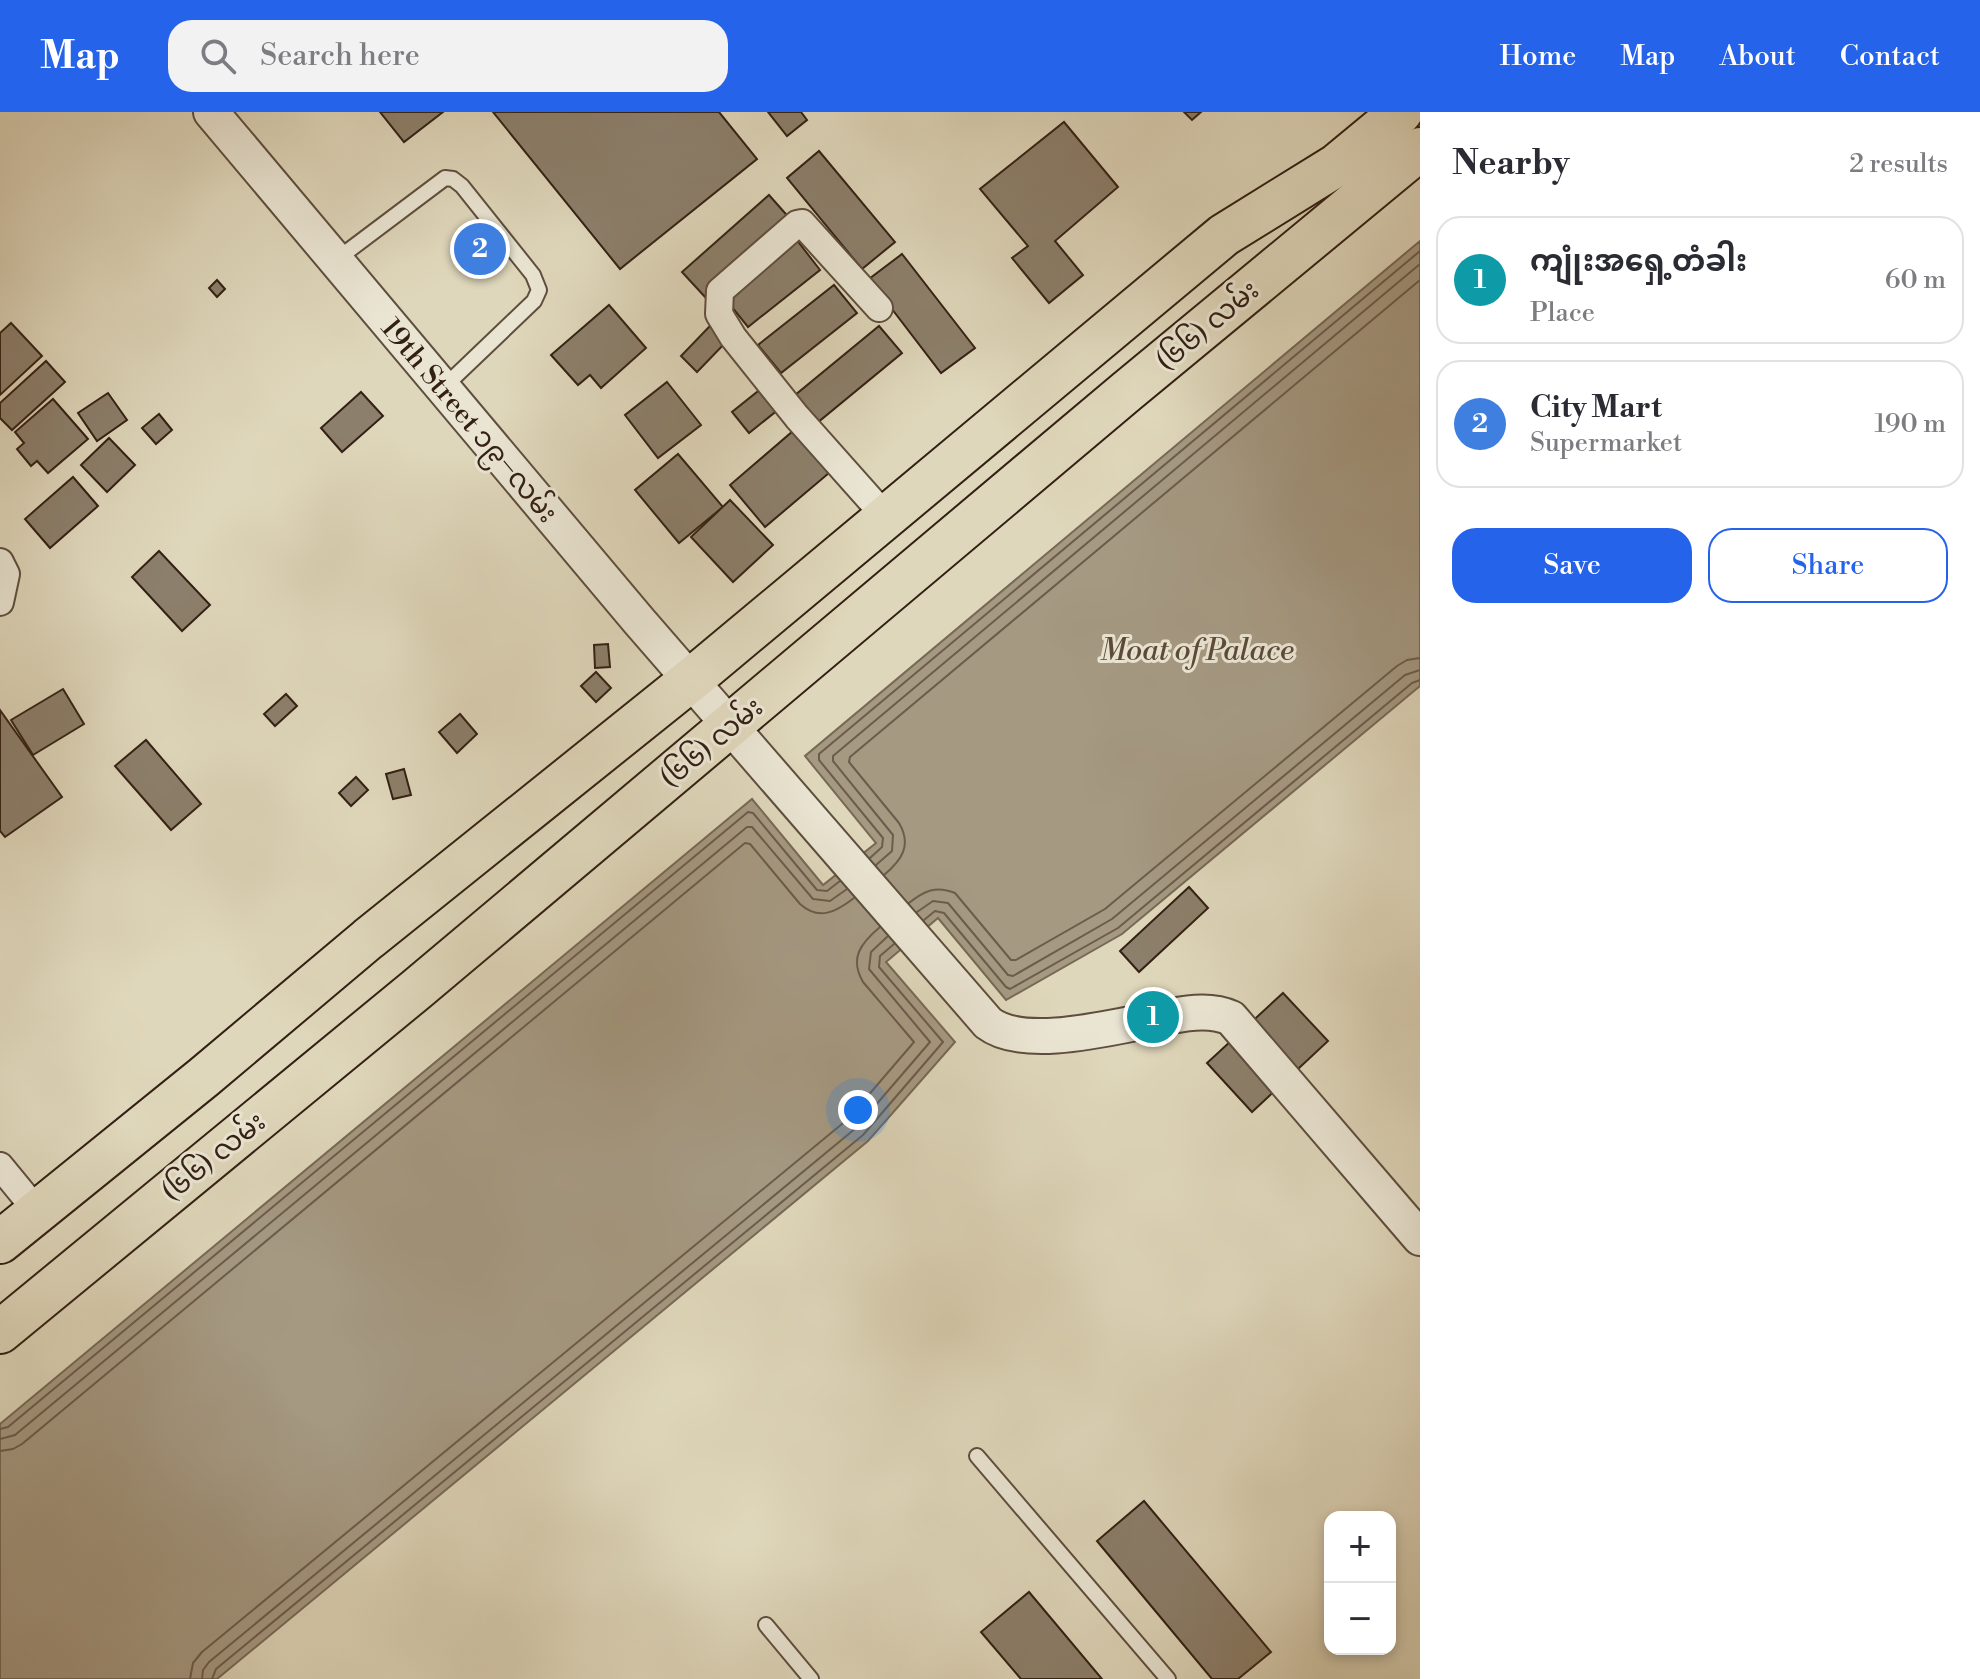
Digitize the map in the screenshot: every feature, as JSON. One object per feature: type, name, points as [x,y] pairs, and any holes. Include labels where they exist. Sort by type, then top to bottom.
[{"type":"main road","name":"(၆၆) လမ်း","points":[[0,1242],[368,939],[692,679],[1224,235],[1337,165],[1401,112]]},
{"type":"main road","name":"(၆၆) လမ်း","points":[[0,1332],[1420,149]]},
{"type":"street","name":"19th Street ၁၉−လမ်း","points":[[211,112],[639,621],[988,1023],[998,1031],[1011,1034],[1072,1033],[1190,1014],[1219,1014],[1231,1018],[1420,1238]]},
{"type":"street","points":[[879,308],[802,223],[785,232],[720,291],[719,297],[719,314],[733,337],[797,417],[885,516]]},
{"type":"street","points":[[0,562],[6,574],[0,602]]},
{"type":"street","points":[[0,1166],[37,1211]]},
{"type":"lane","points":[[335,260],[445,178],[453,179],[462,186],[533,275],[539,290],[534,301],[443,388]]},
{"type":"lane","points":[[977,1456],[1168,1679]]},
{"type":"lane","points":[[766,1625],[811,1679]]},
{"type":"water","name":"Moat of Palace","points":[[1420,241],[1420,686],[1122,934],[1006,1000],[938,918],[886,962],[955,1042],[868,1141],[217,1679],[0,1679],[0,1424],[752,799],[823,885],[876,843],[805,756]]},
{"type":"building","points":[[380,112],[443,112],[404,142]]},
{"type":"building","points":[[493,112],[719,112],[757,159],[620,269]]},
{"type":"building","points":[[768,112],[801,112],[807,120],[787,136]]},
{"type":"building","points":[[1184,112],[1201,112],[1192,120]]},
{"type":"building","points":[[1064,122],[1118,187],[1055,241],[1083,275],[1049,303],[1012,258],[1028,246],[980,189]]},
{"type":"building","points":[[819,151],[895,242],[862,269],[787,178]]},
{"type":"building","points":[[769,195],[792,221],[706,298],[682,272]]},
{"type":"building","points":[[796,239],[820,270],[748,327],[723,296]]},
{"type":"building","points":[[902,254],[975,348],[941,373],[869,279]]},
{"type":"building","points":[[217,280],[225,289],[217,297],[209,288]]},
{"type":"building","points":[[834,285],[857,313],[781,373],[758,345]]},
{"type":"building","points":[[609,305],[646,348],[601,388],[590,375],[578,385],[551,355]]},
{"type":"building","points":[[11,323],[42,356],[0,395],[0,333]]},
{"type":"building","points":[[710,326],[727,341],[697,372],[681,356]]},
{"type":"building","points":[[879,326],[902,353],[817,423],[794,396]]},
{"type":"building","points":[[46,361],[65,382],[12,430],[0,418],[0,403]]},
{"type":"building","points":[[667,382],[701,425],[658,458],[625,415]]},
{"type":"building","points":[[762,388],[779,409],[749,433],[732,412]]},
{"type":"building","points":[[361,392],[383,416],[342,452],[321,428]]},
{"type":"building","points":[[108,393],[127,420],[97,441],[78,413]]},
{"type":"building","points":[[53,399],[88,439],[48,473],[37,461],[31,466],[17,449],[24,443],[15,432]]},
{"type":"building","points":[[159,414],[172,430],[156,444],[142,428]]},
{"type":"building","points":[[793,431],[829,473],[765,527],[730,485]]},
{"type":"building","points":[[109,438],[135,465],[107,492],[81,465]]},
{"type":"building","points":[[678,454],[723,507],[679,543],[635,490]]},
{"type":"building","points":[[73,477],[98,506],[50,548],[25,519]]},
{"type":"building","points":[[730,500],[773,545],[733,582],[691,537]]},
{"type":"building","points":[[159,551],[210,605],[182,631],[132,577]]},
{"type":"building","points":[[608,644],[610,667],[595,668],[594,645]]},
{"type":"building","points":[[596,672],[611,688],[596,702],[581,686]]},
{"type":"building","points":[[63,689],[84,724],[33,755],[11,720]]},
{"type":"building","points":[[286,694],[297,706],[275,726],[264,714]]},
{"type":"building","points":[[0,710],[62,797],[5,837],[0,831]]},
{"type":"building","points":[[460,714],[477,734],[457,753],[439,732]]},
{"type":"building","points":[[146,740],[201,804],[171,830],[115,766]]},
{"type":"building","points":[[404,769],[411,795],[393,799],[386,774]]},
{"type":"building","points":[[356,777],[368,790],[351,806],[339,793]]},
{"type":"building","points":[[1189,887],[1208,908],[1139,972],[1120,951]]},
{"type":"building","points":[[1283,993],[1328,1041],[1252,1112],[1207,1063]]},
{"type":"building","points":[[1144,1501],[1271,1652],[1238,1679],[1212,1679],[1097,1541]]},
{"type":"building","points":[[1029,1592],[1102,1679],[1021,1679],[981,1632]]},
{"type":"place","name":"City Mart","points":[[480,249]]},
{"type":"place","name":"ကျုံးအရှေ့တံခါး","points":[[1153,1017]]}]
